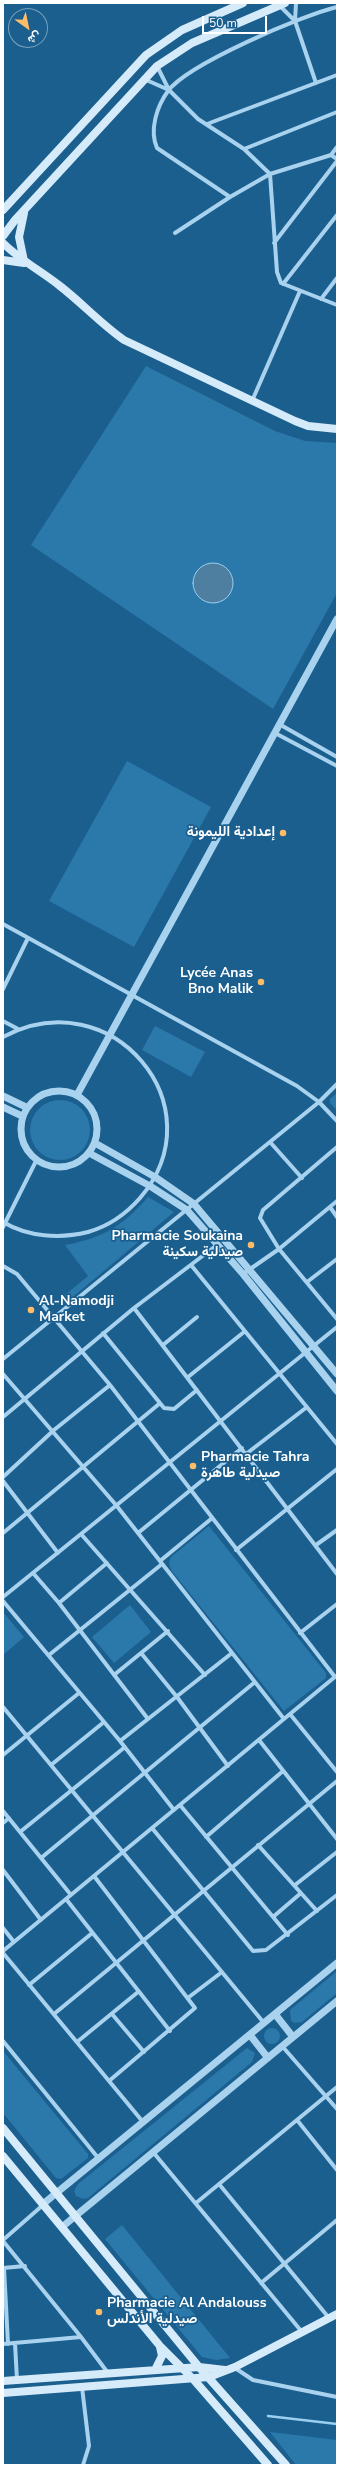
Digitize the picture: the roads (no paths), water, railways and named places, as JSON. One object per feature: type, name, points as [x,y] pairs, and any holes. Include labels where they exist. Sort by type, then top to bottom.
[{"type":"main road","points":[[3,210],[146,55],[182,30],[243,3]]},
{"type":"main road","points":[[3,236],[26,207],[157,66],[192,43],[282,4]]},
{"type":"main road","points":[[26,207],[20,225],[19,237],[26,262]]},
{"type":"main road","points":[[3,243],[26,262],[60,286],[106,327],[124,340],[252,402],[308,426],[337,429]]},
{"type":"main road","points":[[3,260],[26,262]]},
{"type":"main road","points":[[3,2128],[199,2367],[286,2465]]},
{"type":"main road","points":[[3,2156],[160,2346],[194,2380],[268,2465]]},
{"type":"main road","points":[[3,2393],[194,2380],[209,2377],[235,2367],[337,2314]]},
{"type":"main road","points":[[156,2370],[162,2356],[160,2346]]},
{"type":"main road","points":[[3,2381],[199,2367],[226,2370]]},
{"type":"street","points":[[295,21],[296,3]]},
{"type":"street","points":[[282,4],[295,21],[316,82]]},
{"type":"street","points":[[230,197],[157,148],[154,140],[154,120],[169,90],[210,61],[295,21],[337,7]]},
{"type":"street","points":[[157,66],[169,90],[196,116],[244,149],[270,174],[277,272],[283,284],[337,305]]},
{"type":"street","points":[[207,124],[337,75]]},
{"type":"street","points":[[144,79],[169,90]]},
{"type":"street","points":[[244,149],[337,112]]},
{"type":"street","points":[[175,233],[230,197],[270,174],[331,155],[337,147]]},
{"type":"street","points":[[274,243],[337,160],[331,155]]},
{"type":"street","points":[[283,284],[337,215]]},
{"type":"street","points":[[321,299],[337,278]]},
{"type":"street","points":[[252,402],[300,291]]},
{"type":"street","points":[[77,1095],[130,994],[337,619]]},
{"type":"street","points":[[280,724],[337,757]]},
{"type":"street","points":[[275,732],[337,766]]},
{"type":"street","points":[[3,924],[297,1086],[319,1102],[337,1121]]},
{"type":"street","points":[[3,989],[28,938]]},
{"type":"street","points":[[3,1021],[18,1029]]},
{"type":"street","points":[[3,1037],[18,1029],[49,1021],[80,1023],[110,1034],[132,1050],[150,1071],[162,1096],[166,1130],[164,1151],[155,1177],[150,1186],[129,1211],[100,1228],[68,1236],[36,1235],[4,1224],[36,1161]]},
{"type":"street","points":[[3,1359],[319,1102],[337,1084]]},
{"type":"street","points":[[49,1091],[63,1091],[77,1095],[88,1103],[95,1115],[97,1129],[95,1143],[89,1153],[78,1162],[64,1167],[50,1166],[36,1161],[25,1148],[22,1138],[22,1116],[26,1108],[36,1097],[49,1091]]},
{"type":"street","points":[[3,1096],[26,1108]]},
{"type":"street","points":[[3,1107],[22,1116]]},
{"type":"street","points":[[270,1142],[302,1178]]},
{"type":"street","points":[[95,1143],[155,1177],[194,1204],[337,1374]]},
{"type":"street","points":[[337,1147],[263,1210],[260,1218],[279,1249],[337,1319]]},
{"type":"street","points":[[89,1153],[150,1186],[186,1210],[243,1274],[337,1391]]},
{"type":"street","points":[[243,1274],[279,1249],[337,1201]]},
{"type":"street","points":[[330,1207],[337,1217]]},
{"type":"street","points":[[3,1417],[134,1308],[217,1245]]},
{"type":"street","points":[[307,1282],[337,1259]]},
{"type":"street","points":[[191,1265],[244,1332],[337,1444]]},
{"type":"street","points":[[3,1266],[17,1274],[110,1385],[211,1519],[300,1633],[336,1676],[3,1952],[143,2122]]},
{"type":"street","points":[[134,1308],[337,1574]]},
{"type":"street","points":[[163,1345],[197,1317]]},
{"type":"street","points":[[3,1597],[337,1328]]},
{"type":"street","points":[[188,1377],[244,1332]]},
{"type":"street","points":[[103,1333],[159,1404],[167,1410],[174,1409],[197,1390]]},
{"type":"street","points":[[3,1374],[54,1430],[83,1467],[116,1505],[284,1719]]},
{"type":"street","points":[[3,1477],[54,1430],[110,1385]]},
{"type":"street","points":[[3,1533],[26,1512],[159,1404]]},
{"type":"street","points":[[246,1454],[307,1407]]},
{"type":"street","points":[[138,1533],[242,1448]]},
{"type":"street","points":[[236,1550],[337,1469]]},
{"type":"street","points":[[3,1481],[58,1553]]},
{"type":"street","points":[[49,1655],[131,1590],[211,1519]]},
{"type":"street","points":[[316,1545],[337,1530]]},
{"type":"street","points":[[81,1534],[168,1631],[205,1675]]},
{"type":"street","points":[[59,1603],[107,1563]]},
{"type":"street","points":[[33,1573],[59,1603],[148,1719]]},
{"type":"street","points":[[3,1601],[125,1747],[174,1810]]},
{"type":"street","points":[[300,1633],[337,1604]]},
{"type":"street","points":[[114,1675],[168,1631]]},
{"type":"street","points":[[141,1653],[201,1728],[228,1766]]},
{"type":"street","points":[[120,1741],[232,1653]]},
{"type":"street","points":[[41,1858],[144,1772],[201,1728],[255,1682]]},
{"type":"street","points":[[3,1754],[79,1693]]},
{"type":"street","points":[[3,1707],[264,2023]]},
{"type":"street","points":[[290,1714],[337,1772]]},
{"type":"street","points":[[51,1765],[104,1722]]},
{"type":"street","points":[[259,1740],[337,1839]]},
{"type":"street","points":[[20,1832],[125,1747]]},
{"type":"street","points":[[206,1837],[283,1771]]},
{"type":"street","points":[[54,2014],[337,1781]]},
{"type":"street","points":[[180,1805],[231,1868],[288,1934]]},
{"type":"street","points":[[3,1811],[71,1895]]},
{"type":"street","points":[[3,1823],[9,1818]]},
{"type":"street","points":[[152,1828],[253,1951],[266,1950],[337,1895]]},
{"type":"street","points":[[258,1845],[317,1911]]},
{"type":"street","points":[[295,1885],[337,1852]]},
{"type":"street","points":[[3,1870],[41,1920]]},
{"type":"street","points":[[94,1876],[195,2005],[195,2010],[109,2081]]},
{"type":"street","points":[[273,1917],[301,1893]]},
{"type":"street","points":[[66,1899],[92,1934],[170,2031]]},
{"type":"street","points":[[3,1928],[14,1942]]},
{"type":"street","points":[[29,1985],[92,1934]]},
{"type":"street","points":[[108,2373],[3,2240],[43,2204],[337,1963]]},
{"type":"street","points":[[189,1997],[222,1972]]},
{"type":"street","points":[[77,2042],[138,1992]]},
{"type":"street","points":[[62,2227],[337,2001]]},
{"type":"street","points":[[112,2014],[144,2052]]},
{"type":"street","points":[[275,2014],[294,2037]]},
{"type":"street","points":[[250,2035],[268,2058]]},
{"type":"street","points":[[3,2041],[99,2159]]},
{"type":"street","points":[[282,2046],[337,2108]]},
{"type":"street","points":[[196,2203],[337,2087]]},
{"type":"street","points":[[297,2120],[337,2170]]},
{"type":"street","points":[[153,2152],[303,2333]]},
{"type":"street","points":[[219,2184],[329,2319]]},
{"type":"street","points":[[261,2283],[337,2220]]},
{"type":"street","points":[[24,2266],[4,2268],[6,2344],[81,2337]]},
{"type":"street","points":[[15,2343],[17,2380]]},
{"type":"street","points":[[235,2367],[252,2380],[337,2397]]},
{"type":"street","points":[[82,2387],[88,2446],[83,2465]]},
{"type":"waterway","points":[[268,2416],[337,2424]]},
{"type":"place","name":"إعدادية الليمونة","points":[[283,833]]},
{"type":"place","name":"Lycée Anas Bno Malik","points":[[261,982]]},
{"type":"place","name":"Pharmacie Soukaina صيدلية سكينة","points":[[251,1245]]},
{"type":"place","name":"Al-Namodji Market","points":[[31,1310]]},
{"type":"place","name":"Pharmacie Tahra صيدلية طاهرة","points":[[193,1466]]},
{"type":"place","name":"Pharmacie Al Andalouss صيدلية الأندلس","points":[[99,2312]]}]
